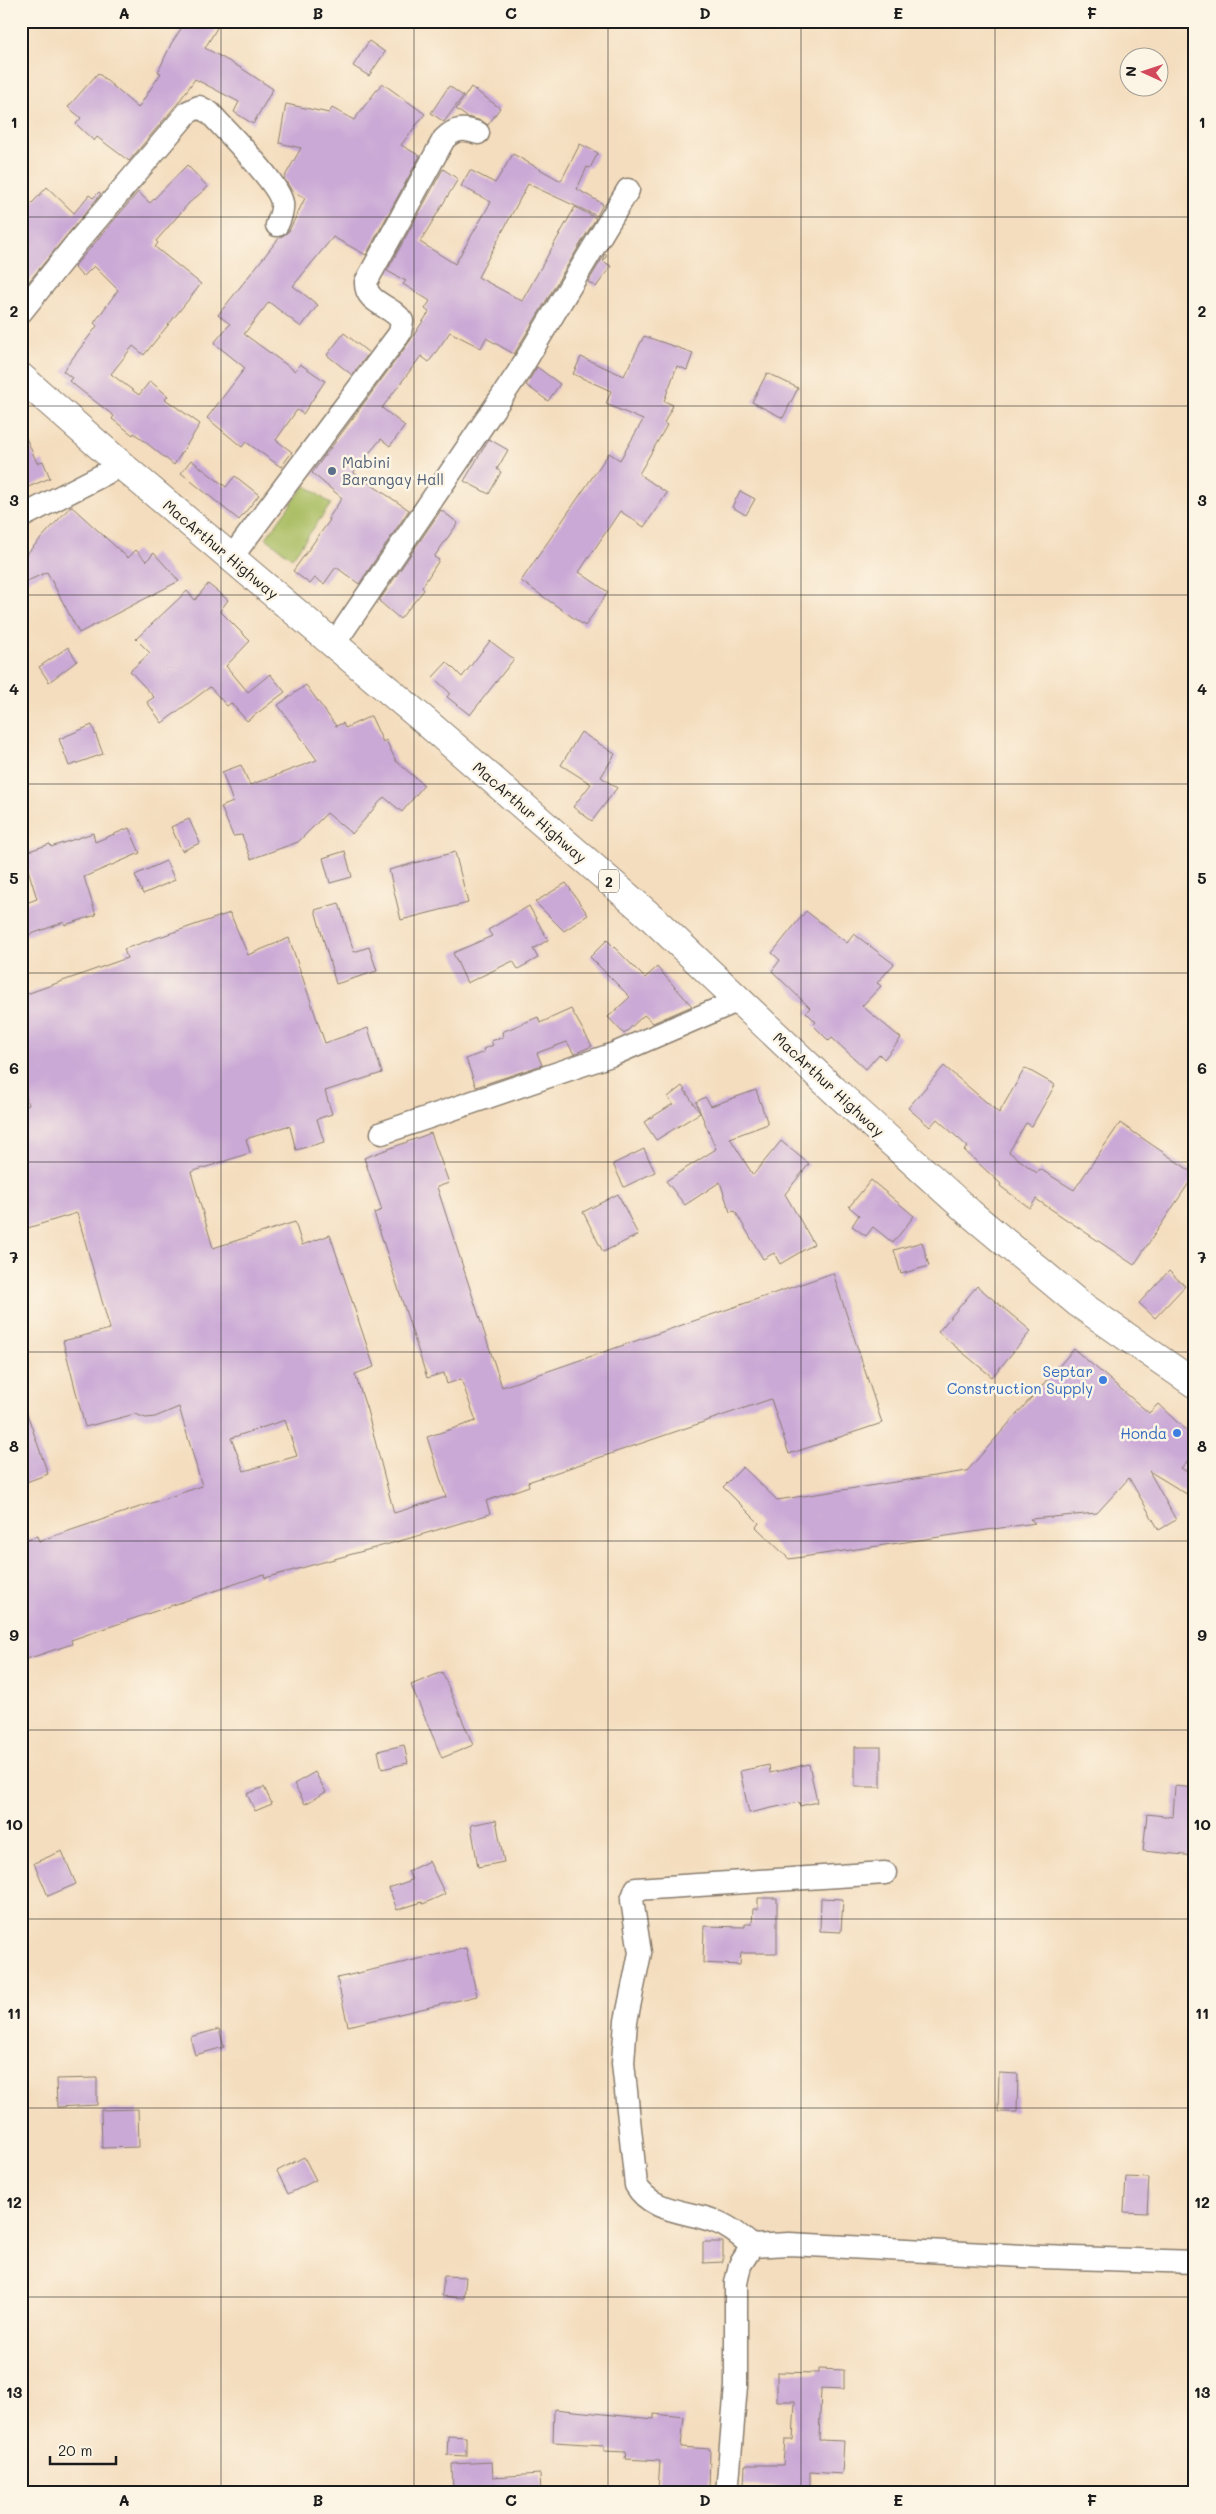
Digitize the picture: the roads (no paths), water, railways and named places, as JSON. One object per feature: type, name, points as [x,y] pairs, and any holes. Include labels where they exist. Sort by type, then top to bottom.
[{"type":"highway","name":"MacArthur Highway","points":[[26,388],[122,465],[334,644],[650,916],[841,1097],[1026,1261],[1110,1326],[1195,1384]]},
{"type":"street","points":[[21,312],[74,246],[188,112],[199,107],[210,113],[275,188],[282,201],[283,211],[277,225]]},
{"type":"street","points":[[231,558],[400,333],[402,322],[396,313],[370,298],[366,290],[366,282],[444,139],[457,130],[466,129],[478,133]]},
{"type":"street","points":[[334,644],[518,373],[628,190]]},
{"type":"street","points":[[21,517],[122,465]]},
{"type":"street","points":[[382,1133],[614,1054],[739,1000]]},
{"type":"street","points":[[885,1873],[636,1889],[632,1900],[640,1953],[626,2021],[623,2063],[636,2185],[642,2197],[654,2204],[715,2221],[735,2232],[752,2246],[789,2244],[1043,2257],[1195,2262]]},
{"type":"street","points":[[727,2493],[736,2386],[736,2283],[740,2266],[752,2246]]},
{"type":"place","name":"Mabini Barangay Hall","points":[[332,471]]},
{"type":"place","name":"Septar Construction Supply","points":[[1103,1380]]},
{"type":"place","name":"Honda","points":[[1177,1433]]}]
